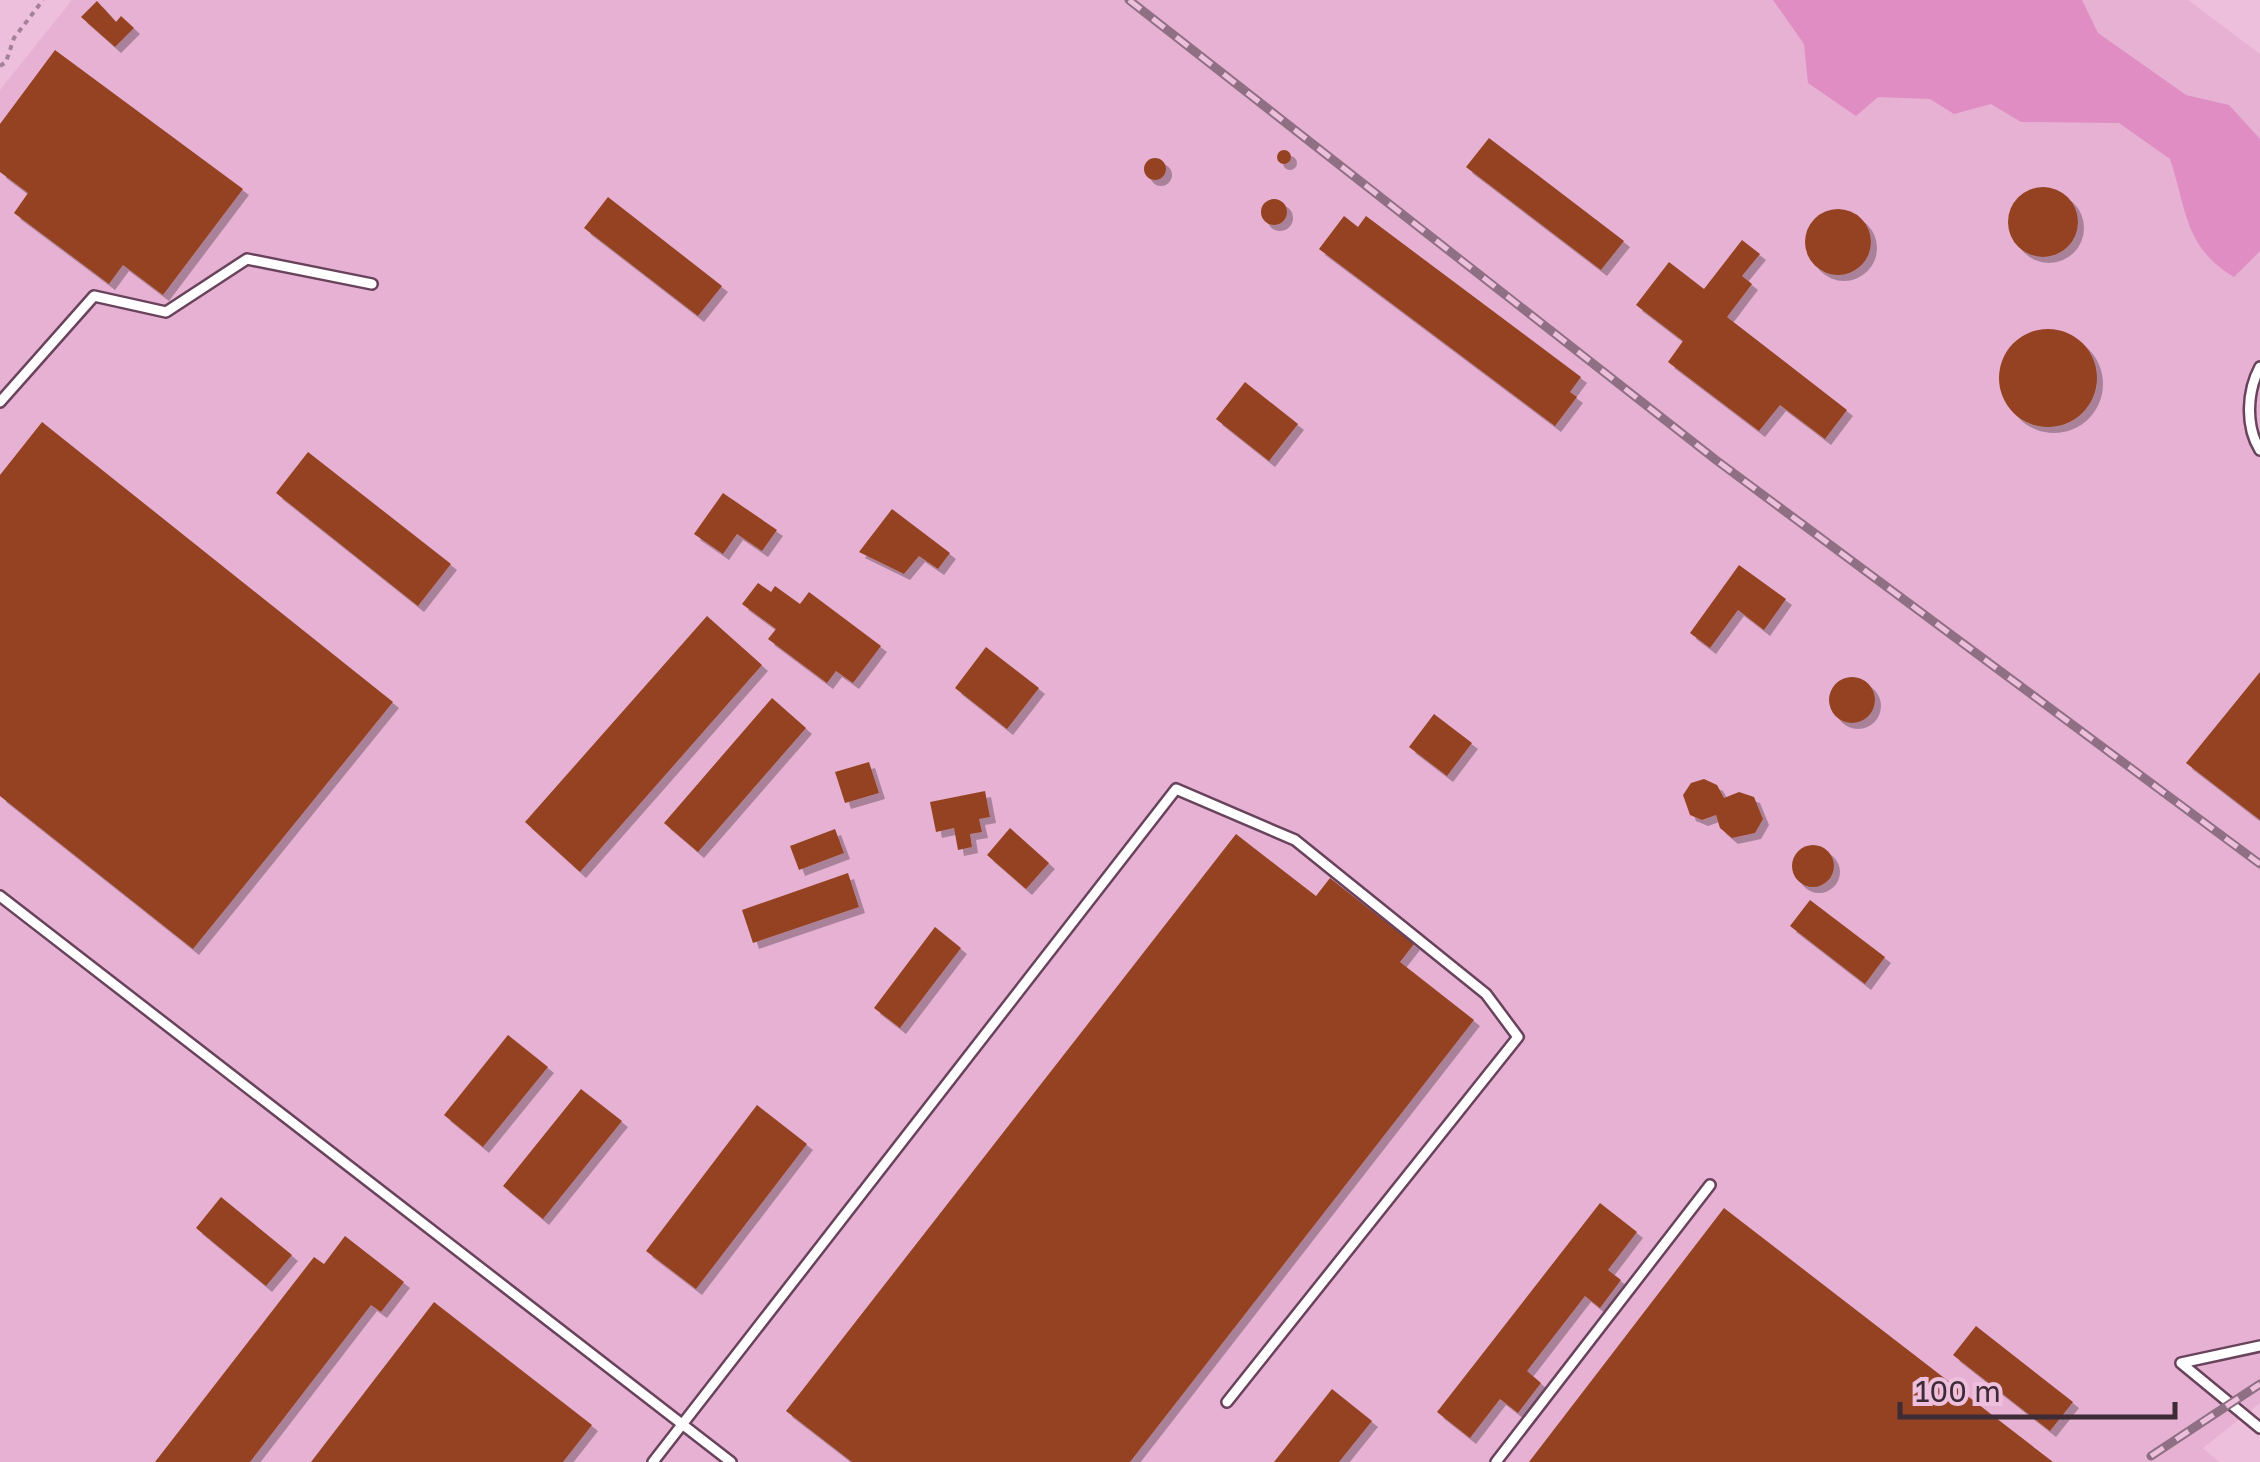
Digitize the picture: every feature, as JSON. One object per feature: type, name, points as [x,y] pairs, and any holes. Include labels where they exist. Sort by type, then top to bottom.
[{"type":"lane","points":[[0,402],[94,296],[166,312],[248,260],[372,284]]},
{"type":"lane","points":[[2260,366],[2249,386],[2252,438],[2260,450]]},
{"type":"lane","points":[[653,1462],[1176,789],[1295,840],[1486,994],[1518,1037],[1226,1402]]},
{"type":"lane","points":[[0,896],[732,1462]]},
{"type":"lane","points":[[1496,1462],[1710,1185]]},
{"type":"lane","points":[[2260,1346],[2180,1363],[2260,1428]]},
{"type":"path","points":[[0,66],[6,62],[14,38],[43,0]]},
{"type":"shaded area","points":[[72,0],[2188,0],[2260,54],[2260,1403],[2203,1448],[2219,1462],[0,1462],[0,90]]},
{"type":"shaded area","points":[[1773,0],[2082,0],[2098,33],[2186,95],[2229,105],[2260,139],[2260,251],[2234,277],[2218,265],[2196,240],[2170,159],[2119,123],[2021,122],[1991,104],[1954,114],[1930,99],[1878,97],[1856,116],[1808,83],[1804,44]]},
{"type":"building","points":[[97,1],[116,22],[121,16],[134,28],[115,47],[81,17]]},
{"type":"building","points":[[55,50],[243,189],[163,295],[123,265],[109,284],[14,213],[28,193],[0,172],[0,124]]},
{"type":"building","points":[[1489,138],[1624,241],[1601,270],[1466,167]]},
{"type":"building","points":[[1284,150],[1291,157],[1284,164],[1277,157]]},
{"type":"building","points":[[1155,158],[1163,161],[1163,177],[1155,180],[1147,177],[1144,169],[1147,161]]},
{"type":"building","points":[[2043,187],[2068,197],[2078,222],[2068,247],[2043,257],[2018,247],[2008,222],[2018,197]]},
{"type":"building","points":[[608,197],[722,286],[698,316],[584,228]]},
{"type":"building","points":[[1274,199],[1283,203],[1287,212],[1283,221],[1274,225],[1265,221],[1261,212],[1265,203]]},
{"type":"building","points":[[1838,209],[1862,218],[1871,242],[1862,266],[1838,275],[1814,266],[1805,242],[1814,218]]},
{"type":"building","points":[[1344,216],[1358,227],[1366,216],[1581,377],[1570,392],[1577,397],[1555,426],[1319,249]]},
{"type":"building","points":[[1742,240],[1760,254],[1742,276],[1752,284],[1727,317],[1847,410],[1825,439],[1780,405],[1759,431],[1668,362],[1683,341],[1636,305],[1669,262],[1704,289]]},
{"type":"building","points":[[2048,329],[2067,332],[2083,343],[2094,359],[2094,397],[2083,413],[2067,424],[2048,427],[2029,424],[2013,413],[2002,397],[1999,378],[2002,359],[2013,343],[2029,332]]},
{"type":"building","points":[[1245,382],[1298,424],[1269,461],[1216,419]]},
{"type":"building","points":[[42,422],[393,702],[193,949],[0,796],[0,475]]},
{"type":"building","points":[[308,452],[451,564],[418,606],[276,493]]},
{"type":"building","points":[[723,493],[777,530],[762,551],[737,534],[723,554],[694,534]]},
{"type":"building","points":[[892,509],[950,553],[938,569],[919,556],[904,574],[859,552]]},
{"type":"building","points":[[1739,565],[1786,599],[1764,630],[1738,610],[1710,648],[1690,633]]},
{"type":"building","points":[[758,583],[771,592],[775,586],[800,604],[809,592],[881,646],[853,683],[836,671],[827,683],[768,639],[776,629],[742,604]]},
{"type":"building","points":[[707,616],[762,665],[580,872],[525,822]]},
{"type":"building","points":[[986,647],[1039,688],[1007,729],[955,688]]},
{"type":"building","points":[[2260,672],[2260,820],[2186,763]]},
{"type":"building","points":[[1852,677],[1868,684],[1875,700],[1868,716],[1852,723],[1836,716],[1829,700],[1836,684]]},
{"type":"building","points":[[772,698],[806,728],[698,852],[664,823]]},
{"type":"building","points":[[1434,714],[1472,743],[1447,776],[1409,747]]},
{"type":"building","points":[[869,762],[879,793],[845,803],[835,772]]},
{"type":"building","points":[[1704,779],[1717,785],[1724,798],[1739,792],[1754,797],[1763,819],[1755,833],[1732,838],[1720,828],[1716,815],[1702,820],[1690,815],[1683,795],[1691,783]]},
{"type":"building","points":[[985,791],[990,817],[979,819],[982,832],[970,834],[972,847],[958,850],[954,828],[936,832],[930,802]]},
{"type":"building","points":[[1010,828],[1049,863],[1026,889],[987,855]]},
{"type":"building","points":[[835,829],[844,853],[799,870],[790,846]]},
{"type":"building","points":[[1236,834],[1316,896],[1330,878],[1414,944],[1400,962],[1474,1020],[1130,1462],[852,1462],[786,1411]]},
{"type":"building","points":[[1813,845],[1828,851],[1834,866],[1828,881],[1813,887],[1798,881],[1792,866],[1798,851]]},
{"type":"building","points":[[848,873],[859,907],[753,943],[742,910]]},
{"type":"building","points":[[1810,900],[1885,957],[1865,984],[1790,926]]},
{"type":"building","points":[[935,927],[961,948],[900,1028],[874,1008]]},
{"type":"building","points":[[508,1035],[548,1067],[483,1147],[444,1115]]},
{"type":"building","points":[[581,1089],[622,1121],[543,1219],[503,1186]]},
{"type":"building","points":[[757,1105],[807,1144],[696,1289],[646,1251]]},
{"type":"building","points":[[221,1197],[292,1255],[266,1286],[196,1228]]},
{"type":"building","points":[[1600,1203],[1637,1232],[1608,1270],[1621,1280],[1600,1308],[1585,1296],[1527,1371],[1541,1383],[1518,1413],[1500,1399],[1470,1438],[1437,1412]]},
{"type":"building","points":[[1724,1208],[2053,1462],[1529,1462]]},
{"type":"building","points":[[345,1236],[404,1282],[381,1312],[371,1305],[250,1462],[155,1462],[314,1257],[324,1264]]},
{"type":"building","points":[[434,1302],[592,1425],[563,1462],[311,1462]]},
{"type":"building","points":[[1976,1326],[2073,1402],[2050,1431],[1953,1355]]},
{"type":"building","points":[[1332,1389],[1372,1421],[1339,1462],[1274,1462]]},
{"type":"railway","points":[[1129,0],[1716,460],[2260,864]]},
{"type":"railway","points":[[2151,1456],[2260,1384]]}]
